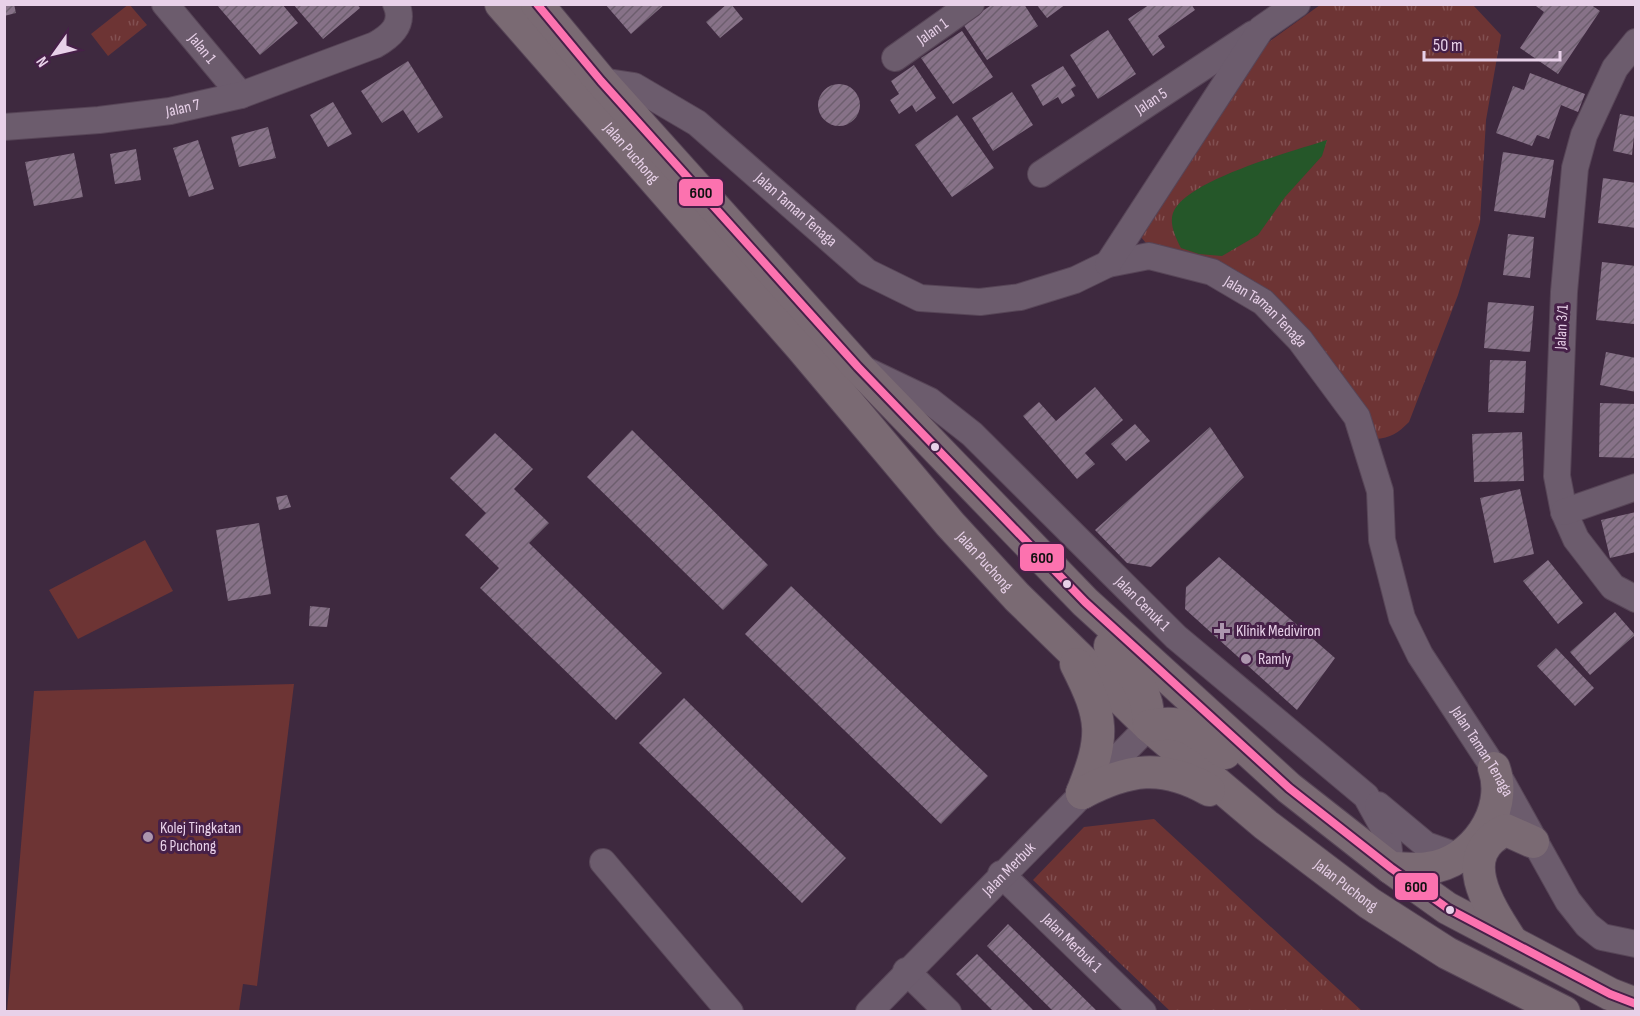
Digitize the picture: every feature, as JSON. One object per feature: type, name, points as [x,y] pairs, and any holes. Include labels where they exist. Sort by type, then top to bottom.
[{"type":"main road","name":"Jalan Puchong","points":[[501,4],[801,347],[950,524],[1068,649],[1149,726],[1266,825],[1369,903],[1447,952],[1564,1011]]},
{"type":"main road","name":"Jalan Puchong","points":[[537,4],[601,81],[858,367],[1085,602],[1289,788],[1390,868],[1447,908],[1610,994],[1635,1004]]},
{"type":"main road","points":[[1085,602],[1094,624],[1140,684],[1149,705],[1149,726],[1170,722],[1188,726],[1255,775],[1289,788]]},
{"type":"main road","points":[[1068,649],[1087,686],[1100,730],[1094,764],[1082,793]]},
{"type":"main road","points":[[1390,868],[1429,868],[1457,856],[1477,839],[1495,811],[1498,782],[1494,768]]},
{"type":"main road","points":[[1082,793],[1133,772],[1161,772],[1181,776],[1206,788],[1266,825]]},
{"type":"main road","points":[[1513,944],[1488,903],[1481,884],[1480,852],[1491,836],[1506,830],[1533,842]]},
{"type":"street","name":"Jalan 1","points":[[165,4],[241,95]]},
{"type":"street","name":"Jalan 7","points":[[4,127],[99,120],[170,111],[241,95],[354,54],[390,37],[398,25],[400,13],[396,4]]},
{"type":"street","name":"Jalan 1","points":[[895,58],[971,4]]},
{"type":"street","name":"Jalan 5","points":[[1041,174],[1297,4]]},
{"type":"street","name":"Jalan 5","points":[[1108,264],[1261,29]]},
{"type":"street","name":"Jalan 3/1","points":[[1635,42],[1614,68],[1584,135],[1575,168],[1564,292],[1557,417],[1557,476],[1564,512],[1576,539],[1594,566],[1613,587],[1635,599]]},
{"type":"street","name":"Jalan Taman Tenaga","points":[[601,81],[634,86],[697,123],[867,272],[920,298],[980,302],[1020,297],[1075,280],[1108,264],[1149,256],[1212,272],[1263,302],[1300,340],[1357,417],[1380,490],[1382,540],[1402,618],[1440,690],[1494,768],[1533,842],[1568,901],[1587,925],[1602,937],[1635,944]]},
{"type":"street","points":[[1140,217],[1136,242],[1149,256]]},
{"type":"street","name":"Jalan Cenuk 1","points":[[858,367],[930,401],[972,434],[1176,637],[1366,796],[1387,834],[1390,868]]},
{"type":"street","points":[[1564,512],[1635,486]]},
{"type":"street","name":"Jalan Merbuk","points":[[868,1011],[1149,726]]},
{"type":"street","points":[[1366,796],[1426,845],[1457,856]]},
{"type":"street","points":[[603,862],[730,1011]]},
{"type":"street","name":"Jalan Merbuk 1","points":[[1001,874],[1143,1011]]},
{"type":"street","points":[[906,970],[948,1011]]},
{"type":"green space","points":[[129,4],[147,25],[108,56],[91,34]]},
{"type":"green space","points":[[1320,5],[1473,5],[1501,35],[1486,120],[1480,222],[1458,295],[1409,422],[1394,434],[1375,439],[1314,341],[1150,248],[1141,237],[1266,44]]},
{"type":"green space","points":[[145,540],[173,591],[78,639],[49,590]]},
{"type":"green space","name":"Kolej Tingkatan 6 Puchong","points":[[294,684],[257,986],[243,984],[239,1011],[7,1011],[34,691]]},
{"type":"green space","points":[[1154,819],[1362,1011],[1170,1011],[1033,880],[1084,827]]},
{"type":"shaded area","points":[[1327,140],[1322,156],[1285,197],[1258,235],[1222,256],[1199,254],[1181,248],[1174,231],[1173,213],[1182,201],[1197,189],[1242,168]]},
{"type":"building","points":[[4,4],[14,4],[16,13],[4,16]]},
{"type":"building","points":[[216,4],[282,4],[298,23],[260,55]]},
{"type":"building","points":[[293,4],[357,4],[360,8],[323,39]]},
{"type":"building","points":[[605,4],[665,4],[631,34]]},
{"type":"building","points":[[727,4],[731,4],[743,19],[720,38],[706,22]]},
{"type":"building","points":[[993,4],[1024,4],[1038,26],[987,60],[963,24]]},
{"type":"building","points":[[1036,4],[1066,4],[1047,18]]},
{"type":"building","points":[[1150,4],[1191,4],[1195,10],[1158,36],[1165,47],[1153,56],[1128,19]]},
{"type":"building","points":[[1537,4],[1590,4],[1600,11],[1558,74],[1520,48],[1544,12],[1536,6]]},
{"type":"building","points":[[1108,30],[1136,74],[1098,99],[1070,55]]},
{"type":"building","points":[[962,31],[993,77],[953,104],[921,58]]},
{"type":"building","points":[[408,61],[443,117],[418,133],[403,110],[382,123],[361,91]]},
{"type":"building","points":[[914,65],[936,98],[916,112],[912,105],[899,114],[890,100],[899,94],[891,81]]},
{"type":"building","points":[[1063,66],[1076,86],[1071,89],[1075,96],[1062,104],[1058,97],[1043,106],[1031,85]]},
{"type":"building","points":[[1530,73],[1585,94],[1578,112],[1561,105],[1549,139],[1537,135],[1532,146],[1496,133],[1513,86],[1524,90]]},
{"type":"building","points":[[839,84],[847,85],[854,90],[859,97],[859,113],[854,120],[847,125],[839,126],[831,125],[824,120],[819,113],[818,105],[819,97],[824,90],[831,85]]},
{"type":"building","points":[[1012,92],[1033,125],[993,151],[972,118]]},
{"type":"building","points":[[333,102],[352,134],[328,147],[310,115]]},
{"type":"building","points":[[1620,114],[1636,117],[1632,155],[1613,151]]},
{"type":"building","points":[[957,115],[994,168],[952,197],[915,145]]},
{"type":"building","points":[[268,127],[276,158],[239,167],[231,137]]},
{"type":"building","points":[[198,140],[214,189],[189,197],[173,148]]},
{"type":"building","points":[[136,149],[141,180],[115,184],[110,154]]},
{"type":"building","points":[[1503,152],[1554,160],[1545,218],[1494,211]]},
{"type":"building","points":[[74,153],[83,197],[34,206],[25,162]]},
{"type":"building","points":[[1603,178],[1636,183],[1636,228],[1598,223]]},
{"type":"building","points":[[1508,234],[1534,237],[1530,278],[1503,275]]},
{"type":"building","points":[[1602,262],[1636,266],[1634,324],[1596,320]]},
{"type":"building","points":[[1488,302],[1534,306],[1530,352],[1484,348]]},
{"type":"building","points":[[1606,352],[1636,358],[1636,392],[1600,385]]},
{"type":"building","points":[[1490,360],[1526,361],[1524,413],[1488,412]]},
{"type":"building","points":[[1095,387],[1123,420],[1085,453],[1095,464],[1077,479],[1023,416],[1039,402],[1056,421]]},
{"type":"building","points":[[1600,403],[1636,404],[1636,458],[1599,457]]},
{"type":"building","points":[[1135,424],[1150,441],[1126,461],[1111,444]]},
{"type":"building","points":[[1210,427],[1244,477],[1151,567],[1127,563],[1095,530]]},
{"type":"building","points":[[632,430],[768,565],[723,610],[587,477]]},
{"type":"building","points":[[1522,432],[1524,481],[1474,482],[1472,434]]},
{"type":"building","points":[[495,433],[533,469],[514,489],[549,523],[529,543],[662,673],[616,720],[480,588],[499,568],[465,535],[486,513],[450,478]]},
{"type":"building","points":[[1520,489],[1534,554],[1494,563],[1480,498]]},
{"type":"building","points":[[287,495],[291,507],[279,510],[276,497]]},
{"type":"building","points":[[1636,512],[1636,552],[1610,558],[1601,520]]},
{"type":"building","points":[[259,523],[271,594],[228,601],[216,530]]},
{"type":"building","points":[[1219,557],[1335,658],[1297,710],[1185,609],[1186,587]]},
{"type":"building","points":[[1548,560],[1583,603],[1558,624],[1523,581]]},
{"type":"building","points":[[791,586],[988,776],[941,824],[745,634]]},
{"type":"building","points":[[310,606],[330,608],[327,627],[309,626]]},
{"type":"building","points":[[1615,612],[1635,635],[1590,675],[1570,652]]},
{"type":"building","points":[[1556,648],[1594,688],[1575,706],[1537,666]]},
{"type":"building","points":[[684,698],[846,858],[802,903],[639,743]]},
{"type":"building","points":[[1008,924],[1098,1012],[1054,1012],[987,946]]},
{"type":"building","points":[[977,954],[1035,1012],[994,1012],[956,974]]},
{"type":"transit line","name":"600","points":[[537,4],[601,81],[858,367],[1085,602],[1289,788],[1391,868],[1447,908],[1610,994],[1636,1004]]},
{"type":"place","name":"Klinik Mediviron","points":[[1222,631]]},
{"type":"place","name":"Ramly","points":[[1246,659]]},
{"type":"place","name":"Kolej Tingkatan 6 Puchong","points":[[148,837]]}]
